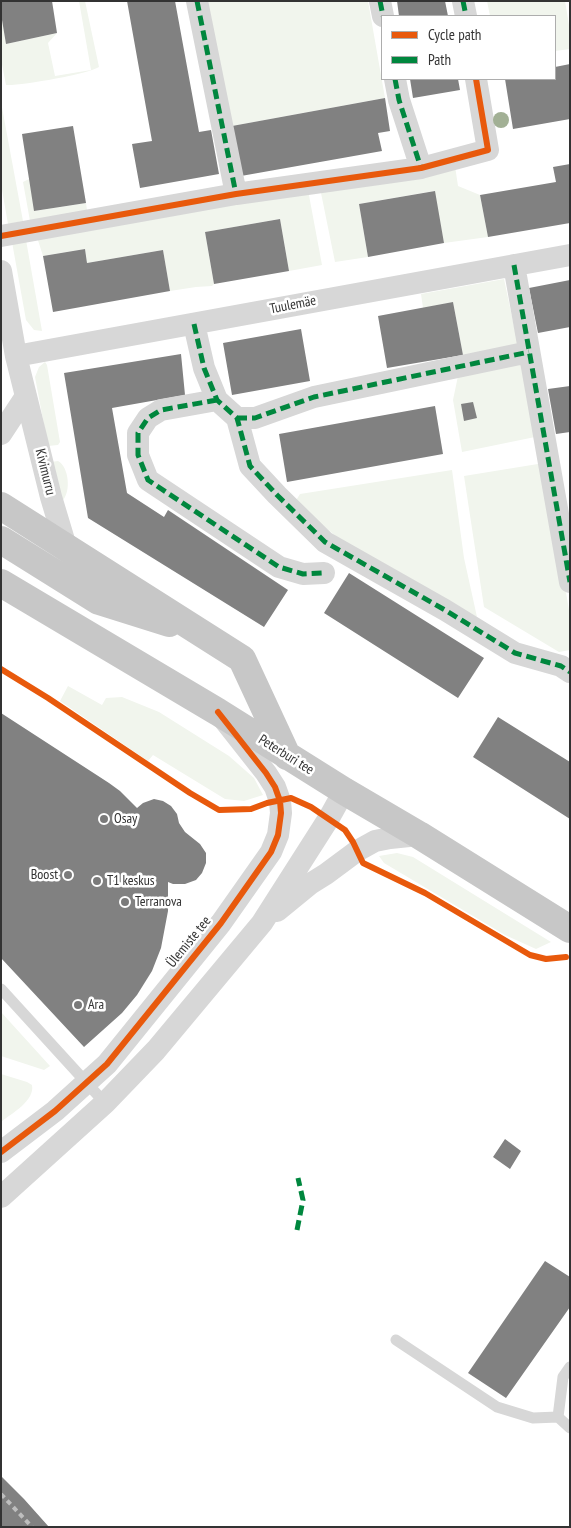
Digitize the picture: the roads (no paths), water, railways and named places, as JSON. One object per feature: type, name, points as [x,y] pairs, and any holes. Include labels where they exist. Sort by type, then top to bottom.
[{"type":"highway","points":[[1,506],[242,658],[287,756]]},
{"type":"highway","points":[[1,540],[99,601],[206,635]]},
{"type":"highway","name":"Peterburi tee","points":[[1,583],[218,712],[570,929]]},
{"type":"street","points":[[197,1],[236,194]]},
{"type":"street","points":[[380,1],[383,15]]},
{"type":"street","points":[[463,1],[466,15]]},
{"type":"street","points":[[395,80],[421,168]]},
{"type":"street","points":[[1,236],[236,194],[421,168],[488,150],[476,80]]},
{"type":"street","name":"Tuulemäe","points":[[9,357],[570,255]]},
{"type":"street","points":[[514,265],[570,582]]},
{"type":"street","name":"Kivimurru","points":[[1,271],[9,357],[26,396],[50,497],[66,547]]},
{"type":"street","points":[[194,324],[204,368],[217,400],[237,418],[250,466],[325,542],[445,610],[515,653],[561,666],[570,672]]},
{"type":"street","points":[[237,418],[255,418],[314,397],[530,352]]},
{"type":"street","points":[[1,434],[26,396]]},
{"type":"street","points":[[217,400],[161,410],[148,418],[138,433],[138,455],[148,480],[279,567],[303,574],[324,573]]},
{"type":"street","name":"Ülemiste tee","points":[[1,1152],[55,1111],[107,1064],[221,923],[271,852],[278,835],[281,813],[280,800],[275,787],[266,773],[218,712]]},
{"type":"street","points":[[1,1197],[105,1103],[151,1055],[262,923],[329,818],[344,791]]},
{"type":"street","points":[[262,923],[310,884],[357,851],[375,841],[419,835]]},
{"type":"lane","points":[[1,990],[105,1103]]},
{"type":"lane","points":[[396,1340],[497,1407],[533,1418],[558,1417],[570,1428]]},
{"type":"lane","points":[[558,1417],[563,1377],[570,1367]]},
{"type":"railway","points":[[1,1494],[32,1527]]},
{"type":"place","name":"Osay","points":[[104,819]]},
{"type":"place","name":"Boost","points":[[68,875]]},
{"type":"place","name":"T1 keskus","points":[[97,881]]},
{"type":"place","name":"Terranova","points":[[125,902]]},
{"type":"place","name":"Ara","points":[[78,1005]]}]
